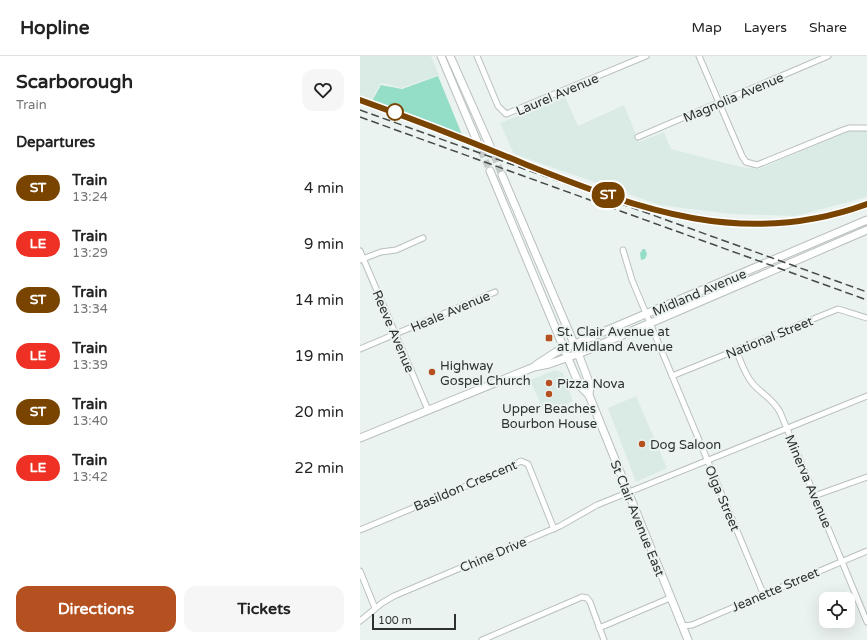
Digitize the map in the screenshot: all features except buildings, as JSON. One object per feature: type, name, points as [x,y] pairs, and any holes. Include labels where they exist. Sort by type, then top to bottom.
[{"type":"main road","points":[[441,56],[477,141]]},
{"type":"main road","points":[[450,56],[490,146]]},
{"type":"main road","name":"St Clair Avenue East","points":[[490,171],[580,386],[589,395],[688,640]]},
{"type":"main road","name":"St Clair Avenue East","points":[[502,175],[575,345],[590,385],[589,395]]},
{"type":"main road","name":"Midland Avenue","points":[[534,367],[556,352],[867,220]]},
{"type":"main road","name":"Midland Avenue","points":[[360,438],[534,367],[578,353],[867,230]]},
{"type":"street","name":"Laurel Avenue","points":[[477,56],[498,106],[506,114],[646,56]]},
{"type":"street","points":[[699,56],[742,156],[746,162],[757,165],[849,128],[867,128]]},
{"type":"street","name":"Magnolia Avenue","points":[[638,137],[828,56]]},
{"type":"street","points":[[362,260],[381,252],[396,250],[423,238]]},
{"type":"street","name":"Olga Street","points":[[623,250],[632,280],[646,315],[763,593]]},
{"type":"street","name":"Reeve Avenue","points":[[360,251],[362,260],[428,410]]},
{"type":"street","name":"Heale Avenue","points":[[360,349],[495,292]]},
{"type":"street","name":"National Street","points":[[672,376],[838,309],[867,318]]},
{"type":"street","name":"Minerva Avenue","points":[[736,350],[746,374],[753,384],[774,402],[867,622]]},
{"type":"street","name":"Chine Drive","points":[[360,621],[375,608],[407,590],[554,529],[597,505],[867,396]]},
{"type":"street","name":"Basildon Crescent","points":[[360,530],[500,472],[521,461],[528,464],[554,529]]},
{"type":"street","points":[[814,496],[867,477]]},
{"type":"street","name":"Jeanette Street","points":[[682,626],[692,625],[763,593],[867,551]]},
{"type":"street","points":[[360,571],[375,608]]},
{"type":"street","points":[[482,640],[582,597],[587,598],[590,602],[604,640]]},
{"type":"street","points":[[599,628],[670,598]]},
{"type":"shaded area","points":[[360,56],[431,56],[439,75],[401,88],[381,83],[371,101],[360,97]]},
{"type":"shaded area","points":[[565,97],[578,126],[624,105],[639,142],[664,132],[671,149],[741,167],[759,169],[852,130],[867,130],[867,197],[796,216],[730,214],[660,205],[514,154],[500,123]]},
{"type":"shaded area","points":[[555,370],[563,373],[573,401],[545,414],[530,380]]},
{"type":"shaded area","points":[[636,396],[667,468],[636,482],[608,408]]},
{"type":"green space","points":[[438,76],[463,137],[372,101],[381,85],[402,89]]},
{"type":"green space","points":[[643,249],[645,249],[647,254],[645,259],[641,260],[640,253]]},
{"type":"tunnel","points":[[477,141],[490,171]]},
{"type":"tunnel","points":[[490,146],[502,175]]},
{"type":"railway","points":[[360,100],[507,157]]},
{"type":"railway","points":[[360,110],[867,292]]},
{"type":"railway","points":[[360,117],[867,300]]},
{"type":"railway","points":[[660,212],[686,218],[738,224],[764,224],[816,218],[867,204]]},
{"type":"train","name":"ST","points":[[360,100],[420,122],[576,184],[645,208],[686,218],[726,224],[783,223],[822,217],[867,204]]},
{"type":"place","name":"St. Clair Avenue at at Midland Avenue","points":[[549,338]]},
{"type":"place","name":"Highway Gospel Church","points":[[432,372]]},
{"type":"place","name":"Pizza Nova","points":[[549,383]]},
{"type":"place","name":"Upper Beaches Bourbon House","points":[[549,394]]},
{"type":"place","name":"Dog Saloon","points":[[642,444]]}]
